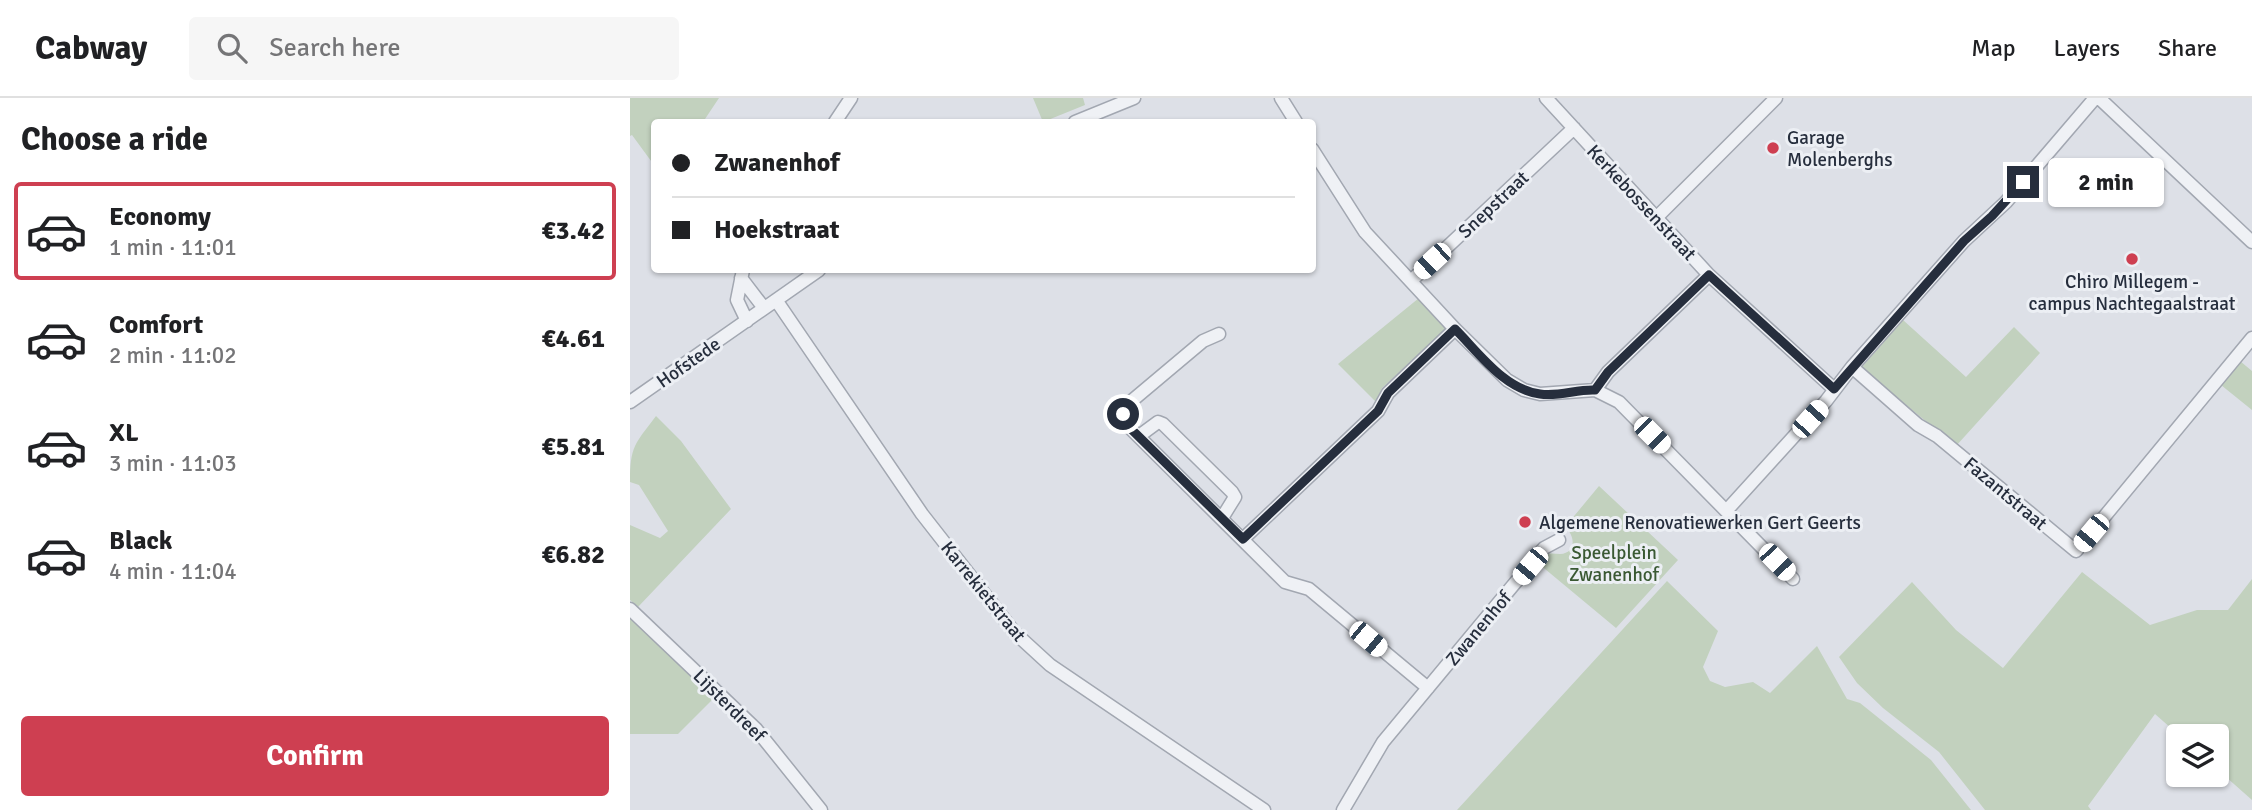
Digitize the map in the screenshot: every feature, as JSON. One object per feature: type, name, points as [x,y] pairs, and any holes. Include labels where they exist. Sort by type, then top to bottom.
[{"type":"street","points":[[837,119],[851,98]]},
{"type":"street","points":[[1082,119],[1134,98]]},
{"type":"street","points":[[1282,98],[1294,119]]},
{"type":"street","name":"Kerkebossenstraat","points":[[1546,98],[1709,275],[1834,389]]},
{"type":"street","points":[[1657,217],[1776,98]]},
{"type":"street","points":[[1727,510],[1826,401],[1852,367],[1964,241],[2006,202],[2097,98],[2252,242]]},
{"type":"street","name":"Snepstraat","points":[[1412,280],[1574,128]]},
{"type":"street","points":[[1316,155],[1365,232],[1455,329],[1507,380],[1524,390],[1549,394],[1595,390],[1619,402],[1793,579]]},
{"type":"street","name":"Hofstede","points":[[630,402],[815,273]]},
{"type":"street","points":[[742,274],[764,308]]},
{"type":"street","points":[[742,274],[737,300],[747,321]]},
{"type":"street","points":[[1595,390],[1608,372],[1709,275]]},
{"type":"street","name":"Karrekietstraat","points":[[776,300],[922,514],[1015,633],[1049,665],[1264,810]]},
{"type":"street","points":[[1243,539],[1378,411],[1388,393],[1455,329]]},
{"type":"street","points":[[1219,334],[1203,341],[1128,404],[1123,414],[1127,425],[1286,582],[1309,589],[1428,688]]},
{"type":"street","name":"Fazantstraat","points":[[1852,367],[1918,425],[1937,436],[2076,551],[2252,338]]},
{"type":"street","points":[[1139,436],[1152,424],[1163,424],[1232,492],[1235,497],[1222,518]]},
{"type":"street","name":"Zwanenhof","points":[[1343,810],[1383,742],[1545,548],[1559,540]]},
{"type":"street","name":"Lijsterdreef","points":[[630,608],[756,729],[821,810]]},
{"type":"green space","points":[[630,98],[719,98],[705,119],[651,119],[651,161],[632,135],[630,136]]},
{"type":"green space","points":[[1033,98],[1083,98],[1085,105],[1050,119],[1042,119]]},
{"type":"green space","points":[[1419,298],[1447,329],[1382,388],[1376,402],[1338,364]]},
{"type":"green space","points":[[1903,320],[1966,377],[2014,327],[2040,353],[1956,446],[1861,368]]},
{"type":"green space","points":[[2240,361],[2252,371],[2252,410],[2221,385]]},
{"type":"green space","points":[[656,416],[681,441],[731,509],[638,607],[630,600],[630,525],[660,538],[668,531],[639,485],[630,482],[635,446]]},
{"type":"green space","name":"Speelplein Zwanenhof","points":[[1599,486],[1678,560],[1616,628],[1539,564],[1547,554],[1566,553],[1572,547],[1572,539],[1565,527]]},
{"type":"green space","points":[[2082,572],[2150,625],[2197,610],[2228,610],[2252,579],[2252,800],[2229,780],[2229,724],[2166,724],[2155,714],[2088,806],[2091,810],[1985,810],[1939,752],[1883,708],[1857,683],[1839,657],[1912,582],[1956,630],[2003,668]]},
{"type":"green space","points":[[1667,581],[1718,631],[1703,667],[1710,681],[1725,687],[1753,682],[1770,693],[1817,646],[1847,699],[1860,703],[1931,760],[1971,810],[1457,810]]},
{"type":"green space","points":[[630,618],[716,696],[678,734],[630,734]]},
{"type":"place","name":"Garage Molenberghs","points":[[1773,148]]},
{"type":"place","name":"Chiro Millegem - campus Nachtegaalstraat","points":[[2132,259]]},
{"type":"place","name":"Algemene Renovatiewerken Gert Geerts","points":[[1525,522]]},
{"type":"route","points":[[1123,414],[1127,425],[1243,539],[1378,411],[1388,393],[1455,329],[1491,366],[1524,390],[1540,394],[1595,390],[1608,372],[1709,275],[1834,389],[1964,241],[1992,216],[2023,182]]}]
